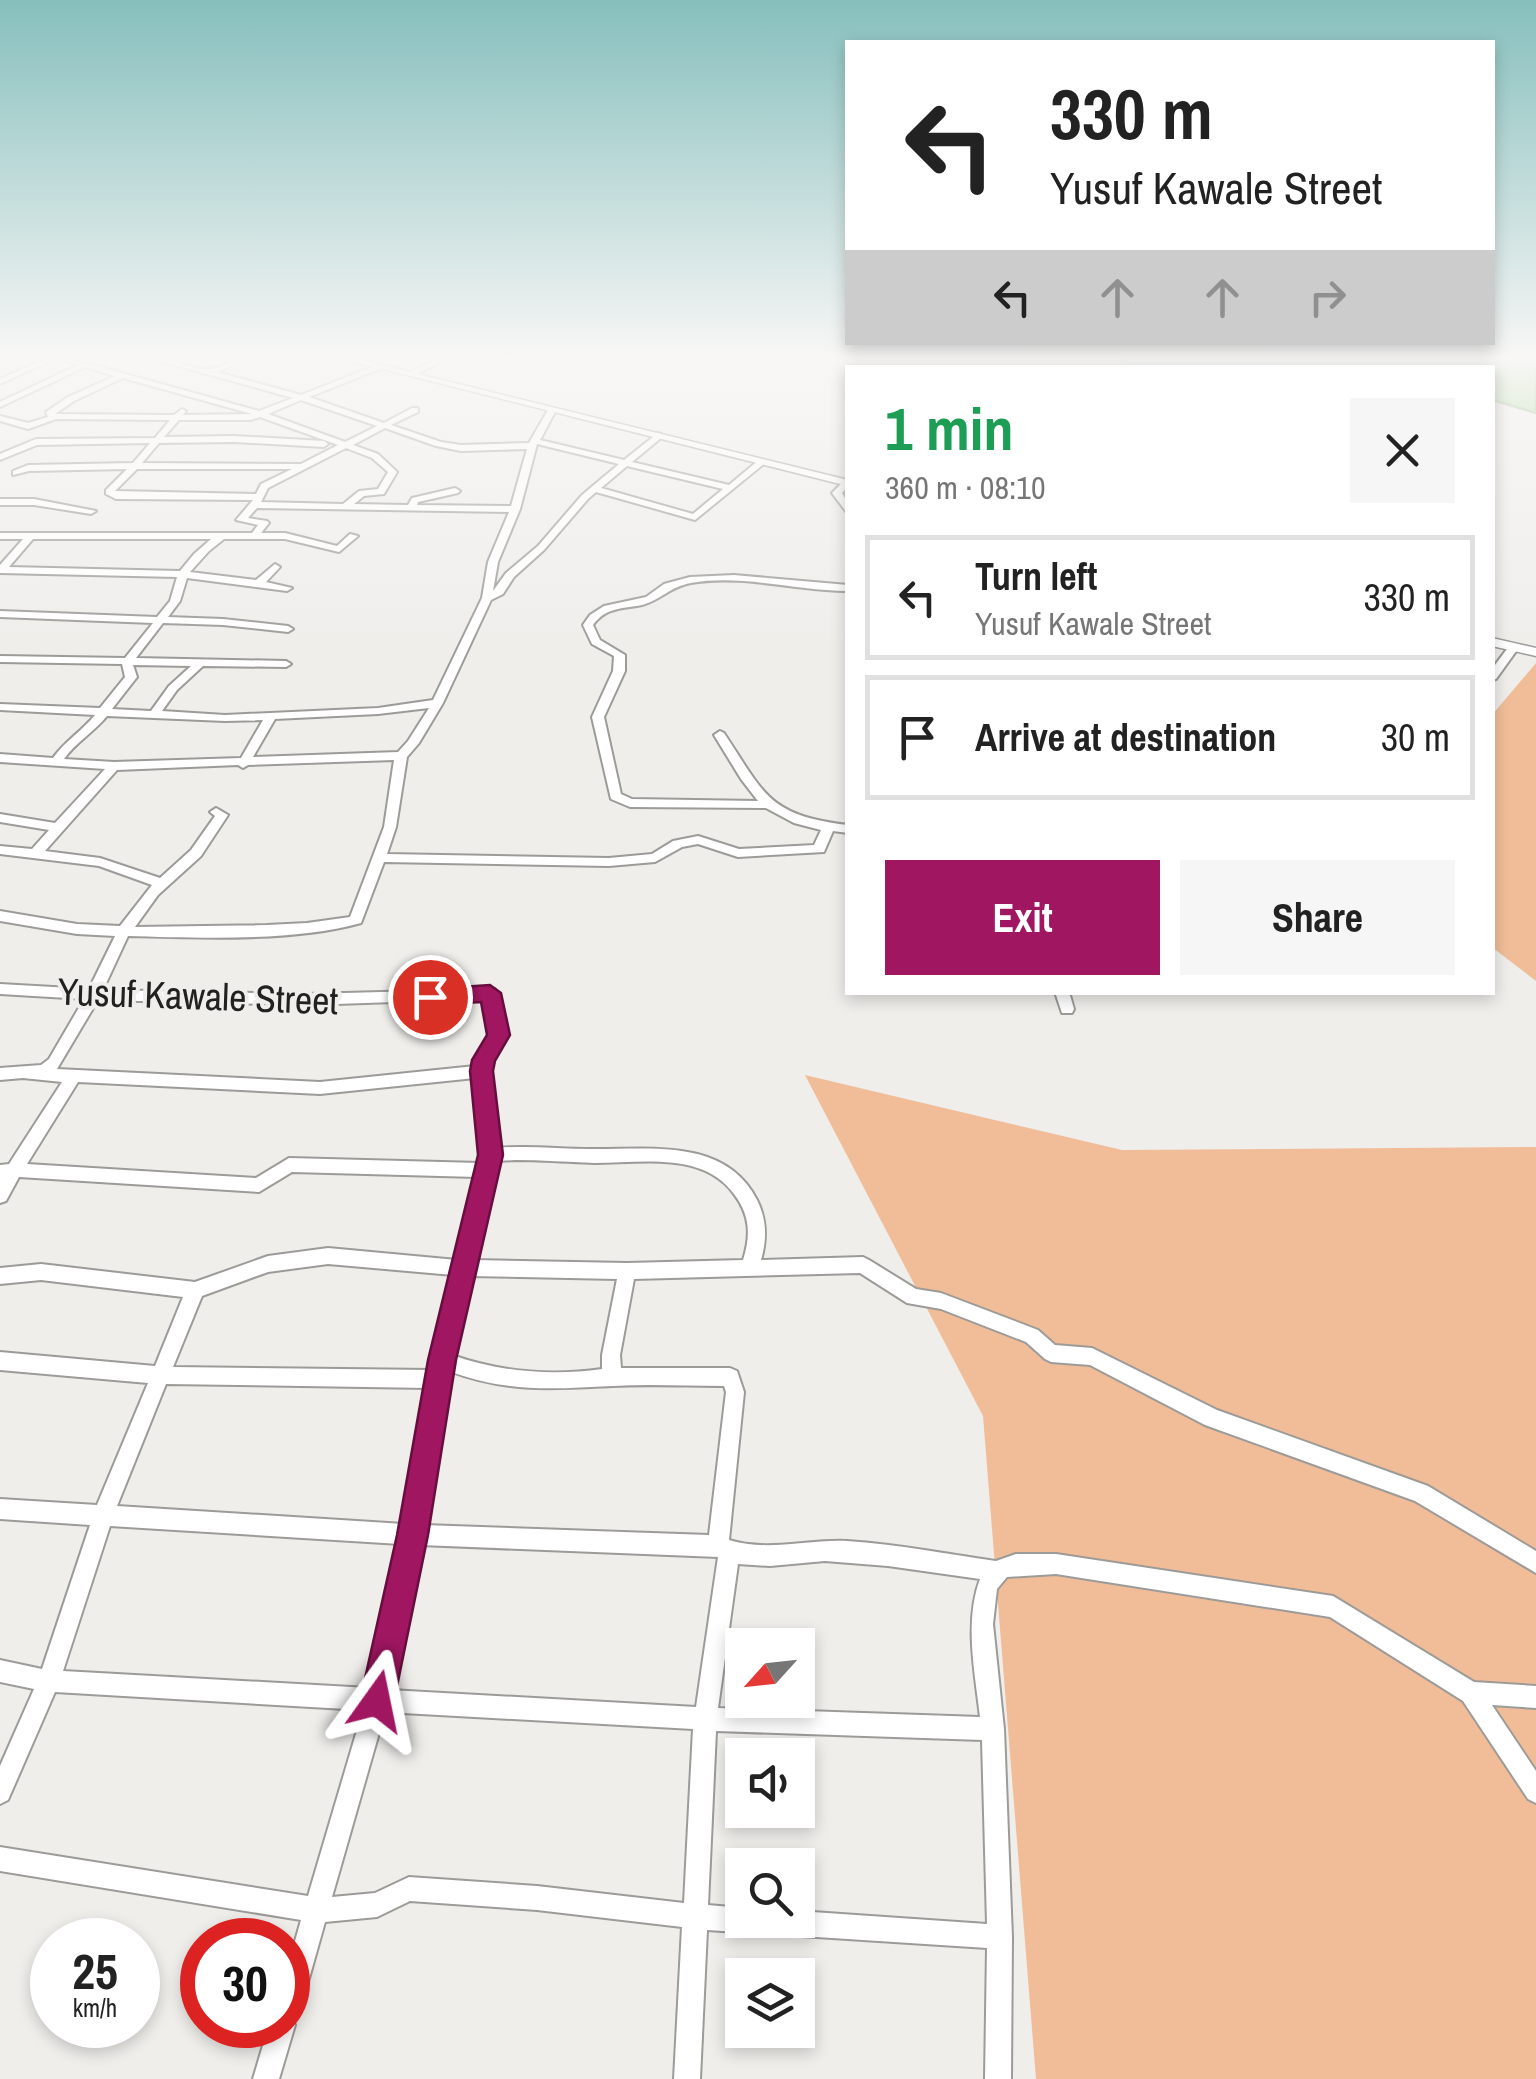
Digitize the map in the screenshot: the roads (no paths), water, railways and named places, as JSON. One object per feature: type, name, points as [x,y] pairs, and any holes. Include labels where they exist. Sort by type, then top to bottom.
[{"type":"main road","points":[[742,457],[845,482]]},
{"type":"main road","points":[[1495,643],[1536,652]]},
{"type":"street","points":[[16,472],[21,457]]},
{"type":"street","points":[[144,457],[109,492],[116,496],[258,501],[306,509],[347,505],[515,510]]},
{"type":"street","points":[[255,535],[264,523],[241,520],[258,501],[264,486],[318,457]]},
{"type":"street","points":[[347,505],[362,494],[381,492],[393,472],[376,457]]},
{"type":"street","points":[[0,916],[75,929],[124,932],[350,924],[356,920],[380,858],[398,790],[401,756],[413,744],[437,703],[487,598],[493,562],[515,510],[529,457]]},
{"type":"street","points":[[602,457],[730,488]]},
{"type":"street","points":[[487,598],[500,592],[510,575],[594,489],[632,457]]},
{"type":"street","points":[[594,489],[695,516],[762,462]]},
{"type":"street","points":[[0,474],[28,468],[300,466]]},
{"type":"street","points":[[845,483],[837,494],[845,507]]},
{"type":"street","points":[[411,507],[416,487]]},
{"type":"street","points":[[411,507],[415,500],[454,491]]},
{"type":"street","points":[[0,502],[34,502],[91,511]]},
{"type":"street","points":[[0,570],[30,535]]},
{"type":"street","points":[[0,536],[286,536],[339,549],[353,536]]},
{"type":"street","points":[[127,662],[175,601],[174,592],[184,574],[206,546],[220,537]]},
{"type":"street","points":[[260,582],[275,567]]},
{"type":"street","points":[[0,570],[184,574],[287,588]]},
{"type":"street","points":[[845,588],[824,590],[741,579],[687,582],[664,587],[653,599],[605,608],[588,624],[596,642],[620,655],[619,671],[598,717],[615,796],[630,802],[764,805],[796,822],[845,830]]},
{"type":"street","points":[[0,614],[222,622],[288,629]]},
{"type":"street","points":[[1495,673],[1514,647]]},
{"type":"street","points":[[0,659],[286,664]]},
{"type":"street","points":[[56,762],[131,677],[127,662]]},
{"type":"street","points":[[153,716],[173,688],[201,662]]},
{"type":"street","points":[[0,707],[225,718],[378,711],[437,703]]},
{"type":"street","points":[[243,764],[272,714]]},
{"type":"street","points":[[720,734],[764,805]]},
{"type":"street","points":[[0,758],[114,766],[401,756]]},
{"type":"street","points":[[35,854],[114,766]]},
{"type":"street","points":[[28,1074],[45,1070],[54,1062],[93,996],[124,932],[213,831],[222,815],[216,812]]},
{"type":"street","points":[[3,822],[59,828]]},
{"type":"street","points":[[380,858],[609,862],[655,858],[678,844],[698,840],[738,852],[819,850],[828,828]]},
{"type":"street","points":[[0,850],[100,862],[163,884]]},
{"type":"street","name":"Yusuf Kawale Street","points":[[4,993],[311,1001],[490,993],[498,1035],[483,1060],[482,1071],[489,1162],[440,1370],[412,1535],[377,1701],[310,1933]]},
{"type":"street","points":[[1063,995],[1067,1009]]},
{"type":"street","points":[[0,1074],[320,1088],[482,1071]]},
{"type":"street","points":[[0,1196],[7,1171],[73,1077]]},
{"type":"street","points":[[7,1171],[260,1184],[288,1165],[489,1162],[652,1154],[696,1159],[723,1170],[740,1185],[758,1223],[758,1244],[750,1266]]},
{"type":"street","points":[[0,1276],[41,1272],[194,1290],[268,1264],[328,1256],[464,1268],[627,1270],[863,1265],[912,1297],[941,1300],[1032,1336],[1051,1353],[1092,1357],[1212,1418],[1421,1493],[1536,1563]]},
{"type":"street","points":[[612,1377],[614,1339],[627,1270]]},
{"type":"street","points":[[0,1792],[49,1682],[103,1516],[194,1290]]},
{"type":"street","points":[[0,1362],[78,1372],[160,1376],[440,1370],[527,1380],[730,1377],[735,1392],[705,1720],[687,2079]]},
{"type":"street","points":[[0,1509],[791,1555],[826,1551],[996,1571],[1010,1566],[1056,1564],[1333,1606],[1472,1693],[1536,1792]]},
{"type":"street","points":[[996,1571],[988,1583],[982,1618],[993,1728],[1000,1938],[998,2079]]},
{"type":"street","points":[[0,1671],[49,1682],[705,1720],[993,1728]]},
{"type":"street","points":[[1472,1693],[1536,1697]]},
{"type":"street","points":[[0,1859],[317,1910],[377,1905],[409,1890],[537,1898],[697,1917],[1000,1938]]},
{"type":"street","points":[[266,2079],[275,2048]]}]
